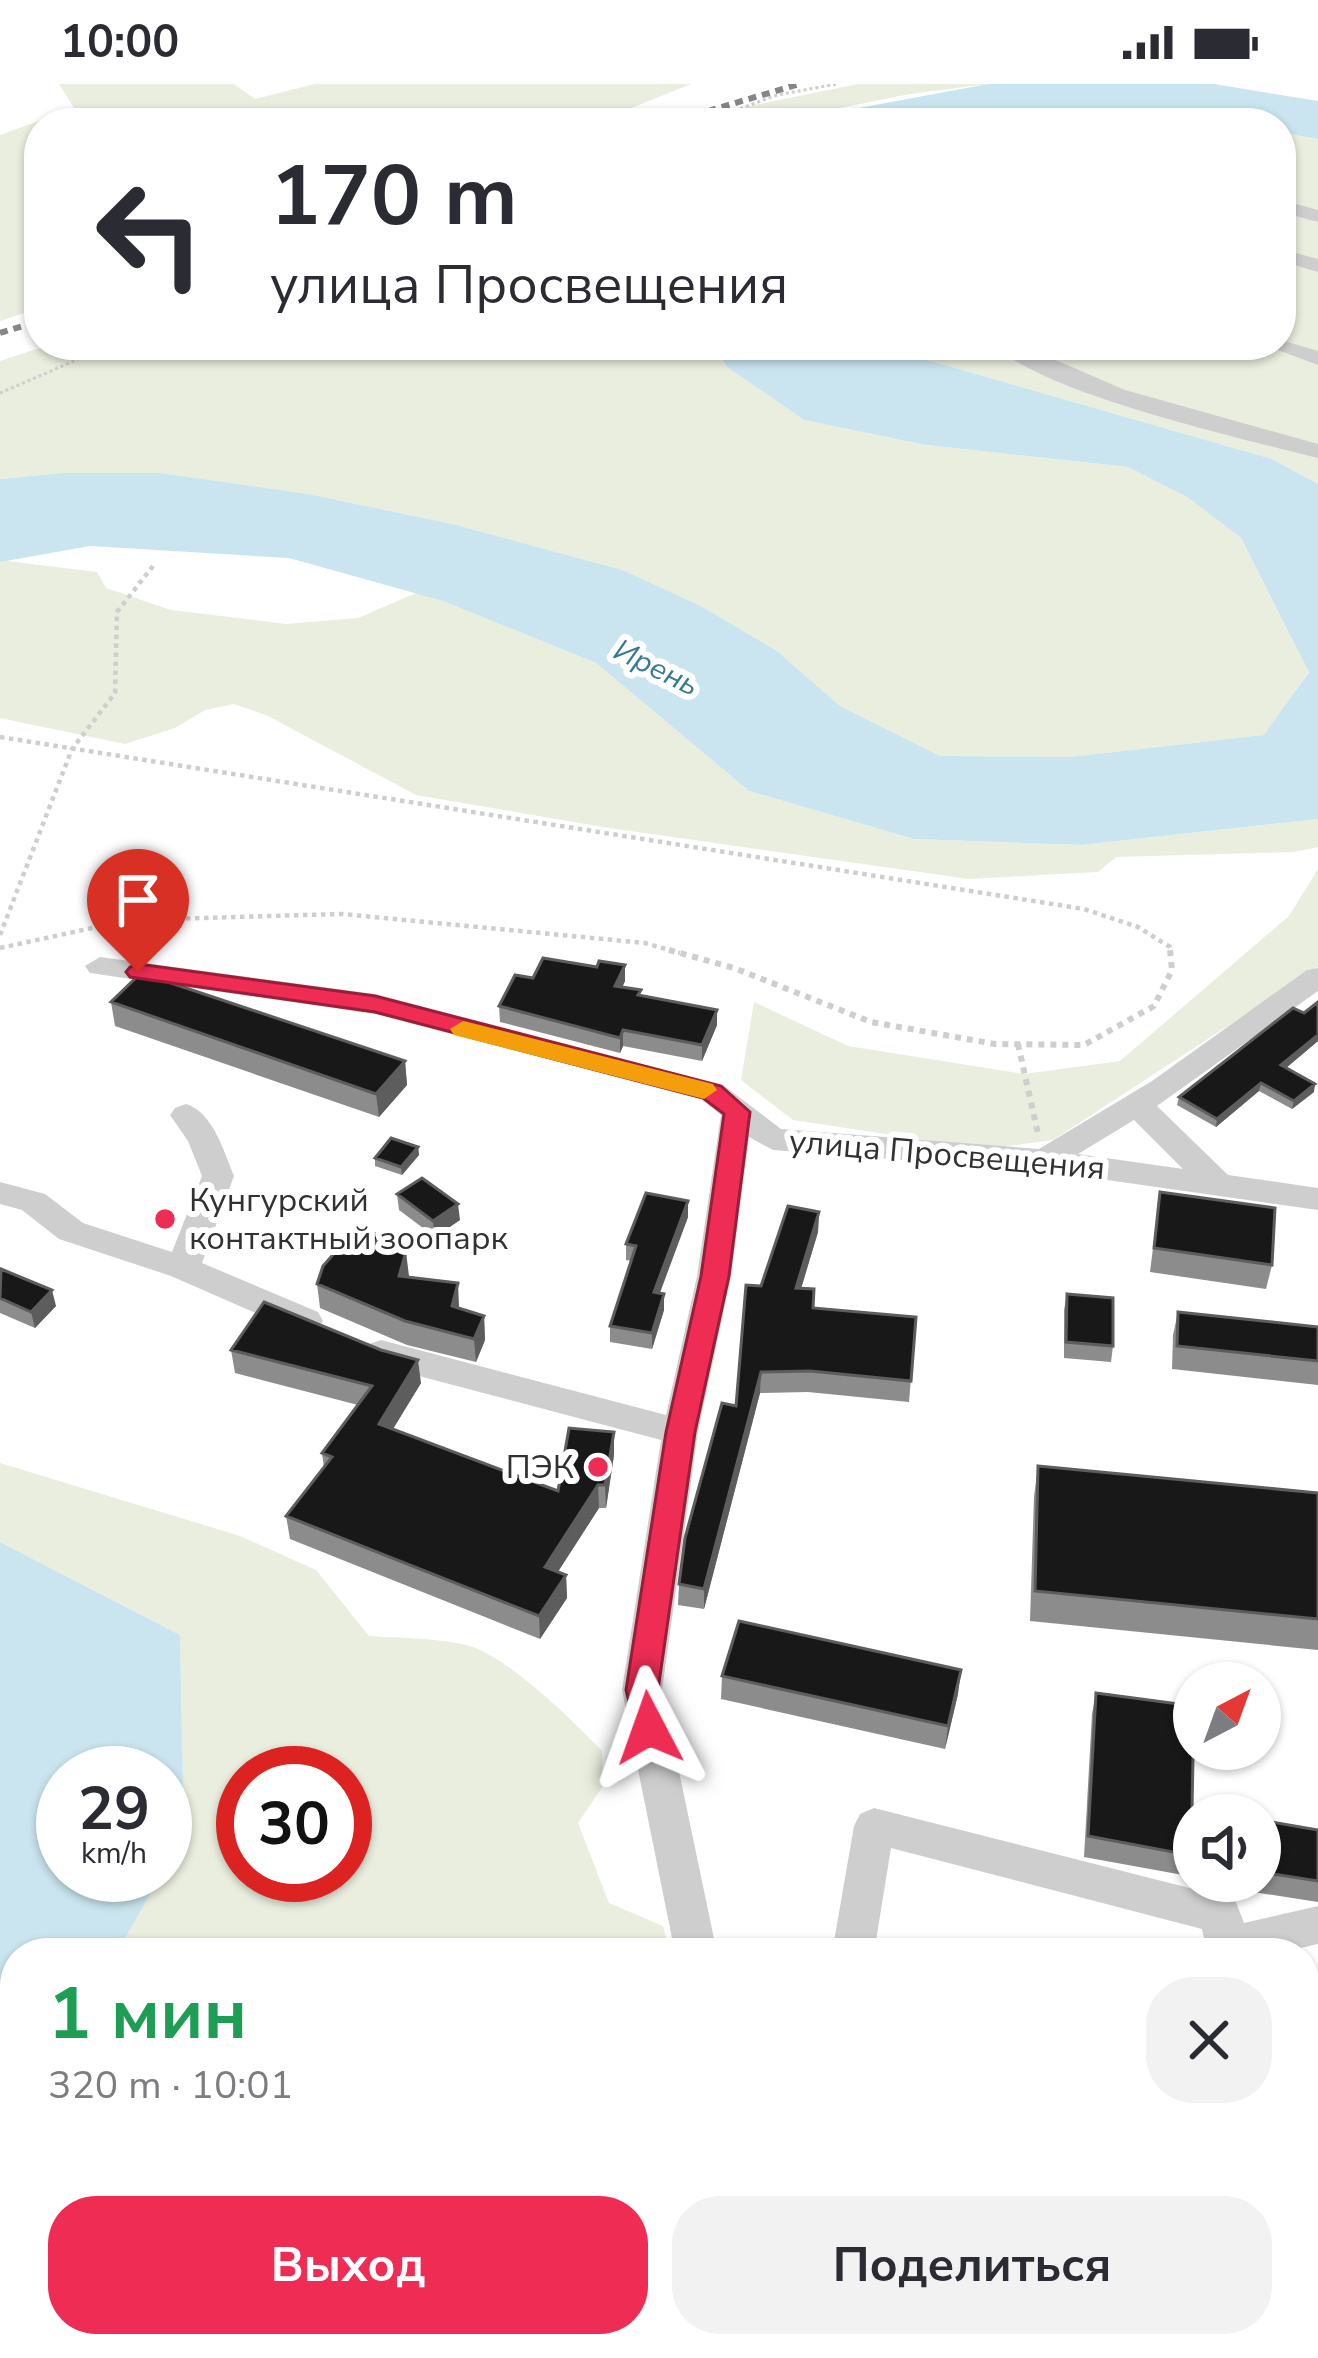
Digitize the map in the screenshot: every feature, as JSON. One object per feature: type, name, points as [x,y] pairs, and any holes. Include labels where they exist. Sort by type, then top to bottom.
[{"type":"street","points":[[1029,360],[1318,451]]},
{"type":"street","name":"улица Просвещения","points":[[100,966],[375,1004],[712,1092],[773,1138],[1044,1160],[1318,1199]]},
{"type":"street","points":[[1044,1160],[1137,1104],[1318,977]]},
{"type":"street","points":[[1137,1104],[1220,1186]]},
{"type":"street","points":[[693,1938],[642,1690],[680,1432],[715,1276],[737,1112]]},
{"type":"street","points":[[183,1268],[218,1176],[203,1139],[185,1114]]},
{"type":"street","points":[[0,1193],[33,1202],[70,1231],[183,1268],[397,1360],[680,1432]]},
{"type":"street","points":[[855,1938],[874,1826],[1221,1916],[1225,1938]]},
{"type":"street","points":[[1269,1938],[1318,1925]]},
{"type":"path","points":[[741,108],[777,95],[837,84]]},
{"type":"path","points":[[0,393],[76,360]]},
{"type":"path","points":[[0,934],[73,749],[115,693],[116,612],[153,566]]},
{"type":"path","points":[[0,737],[1084,909],[1138,927],[1170,947],[1172,970],[1154,1006],[1084,1045],[1018,1044],[871,1022],[734,968],[645,943],[531,930],[342,914],[129,920],[0,948]]},
{"type":"path","points":[[1018,1044],[1044,1160]]},
{"type":"green space","points":[[59,84],[234,84],[255,99],[315,84],[691,84],[631,108],[74,108]]},
{"type":"green space","points":[[858,84],[987,84],[840,108],[745,107]]},
{"type":"green space","points":[[24,126],[24,313],[0,321],[0,135]]},
{"type":"green space","points":[[1296,135],[1318,139],[1318,484],[1272,459],[927,360],[1296,360]]},
{"type":"green space","points":[[24,353],[24,360],[723,360],[804,420],[926,445],[1128,467],[1187,497],[1241,538],[1309,671],[1265,735],[1070,757],[939,756],[840,706],[777,651],[701,606],[621,570],[457,525],[307,494],[160,473],[62,473],[0,479],[0,361]]},
{"type":"green space","points":[[0,562],[97,572],[106,588],[171,610],[286,624],[358,618],[416,593],[443,601],[596,663],[749,791],[914,839],[1081,845],[1318,819],[1318,847],[1294,852],[1116,857],[1098,872],[969,879],[609,828],[416,795],[266,715],[234,704],[205,710],[175,728],[125,744],[0,718]]},
{"type":"green space","points":[[1318,869],[1318,967],[1053,1140],[985,1149],[793,1120],[741,1080],[754,1002],[848,1046],[1024,1074],[1120,1061],[1289,916]]},
{"type":"green space","points":[[0,1463],[240,1536],[316,1570],[369,1636],[462,1644],[497,1659],[602,1751],[603,1786],[578,1823],[609,1903],[663,1926],[666,1938],[125,1938],[146,1902],[192,1902],[192,1746],[182,1746],[180,1635],[0,1542]]},
{"type":"water","points":[[988,84],[1214,84],[1318,101],[1318,139],[1296,135],[1296,108],[859,108]]},
{"type":"water","name":"Ирень","points":[[723,360],[927,360],[1272,459],[1318,484],[1318,819],[1081,845],[914,839],[749,791],[596,663],[443,601],[289,558],[90,546],[0,562],[0,479],[62,473],[160,473],[308,494],[457,525],[622,570],[701,606],[777,651],[840,706],[940,756],[1070,757],[1264,735],[1309,672],[1241,538],[1187,497],[1128,467],[926,445],[804,420]]},
{"type":"water","points":[[0,1542],[180,1635],[182,1746],[36,1746],[36,1902],[146,1902],[125,1938],[0,1938]]},
{"type":"building","points":[[543,958],[597,967],[599,961],[625,965],[615,986],[717,1010],[702,1045],[623,1030],[620,1038],[499,1006],[515,975],[533,978]]},
{"type":"building","points":[[141,973],[405,1061],[376,1094],[111,1002]]},
{"type":"building","points":[[1318,1002],[1318,1035],[1281,1065],[1315,1084],[1294,1101],[1261,1083],[1217,1119],[1179,1097],[1293,1008],[1304,1013]]},
{"type":"building","points":[[391,1138],[418,1147],[401,1167],[375,1158]]},
{"type":"building","points":[[422,1178],[458,1204],[433,1221],[397,1194]]},
{"type":"building","points":[[1160,1192],[1275,1208],[1272,1265],[1154,1248]]},
{"type":"building","points":[[646,1193],[688,1201],[654,1292],[664,1294],[652,1333],[610,1326],[636,1246],[626,1244]]},
{"type":"building","points":[[788,1206],[819,1212],[796,1288],[814,1289],[813,1308],[916,1317],[911,1381],[810,1371],[761,1372],[704,1589],[679,1584],[685,1538],[722,1403],[736,1406],[746,1285],[761,1286]]},
{"type":"building","points":[[353,1232],[379,1234],[374,1249],[406,1252],[399,1276],[458,1283],[452,1306],[484,1316],[474,1339],[405,1321],[317,1284],[323,1266]]},
{"type":"building","points":[[1,1269],[52,1290],[31,1312],[0,1298]]},
{"type":"building","points":[[1067,1294],[1113,1298],[1113,1346],[1066,1342]]},
{"type":"building","points":[[264,1302],[381,1350],[418,1360],[379,1424],[558,1491],[569,1428],[614,1432],[605,1485],[598,1485],[545,1567],[566,1575],[539,1616],[286,1516],[332,1457],[322,1453],[372,1386],[231,1350]]},
{"type":"building","points":[[1178,1312],[1318,1327],[1318,1361],[1177,1346]]},
{"type":"building","points":[[1038,1466],[1318,1493],[1318,1619],[1035,1591]]},
{"type":"building","points":[[739,1621],[961,1670],[948,1726],[722,1676]]},
{"type":"building","points":[[1096,1693],[1173,1703],[1173,1770],[1193,1770],[1192,1794],[1173,1794],[1173,1852],[1088,1836]]},
{"type":"building","points":[[1281,1824],[1318,1830],[1318,1881],[1281,1875]]},
{"type":"railway","points":[[718,108],[799,84]]},
{"type":"railway","points":[[0,333],[24,326]]},
{"type":"slow traffic","points":[[463,1029],[704,1090]]},
{"type":"place","name":"Кунгурский контактный зоопарк","points":[[165,1219]]},
{"type":"place","name":"ПЭК","points":[[598,1467]]},
{"type":"route","points":[[138,972],[375,1004],[712,1092],[737,1112],[715,1276],[680,1432],[642,1690],[649,1728]]}]
